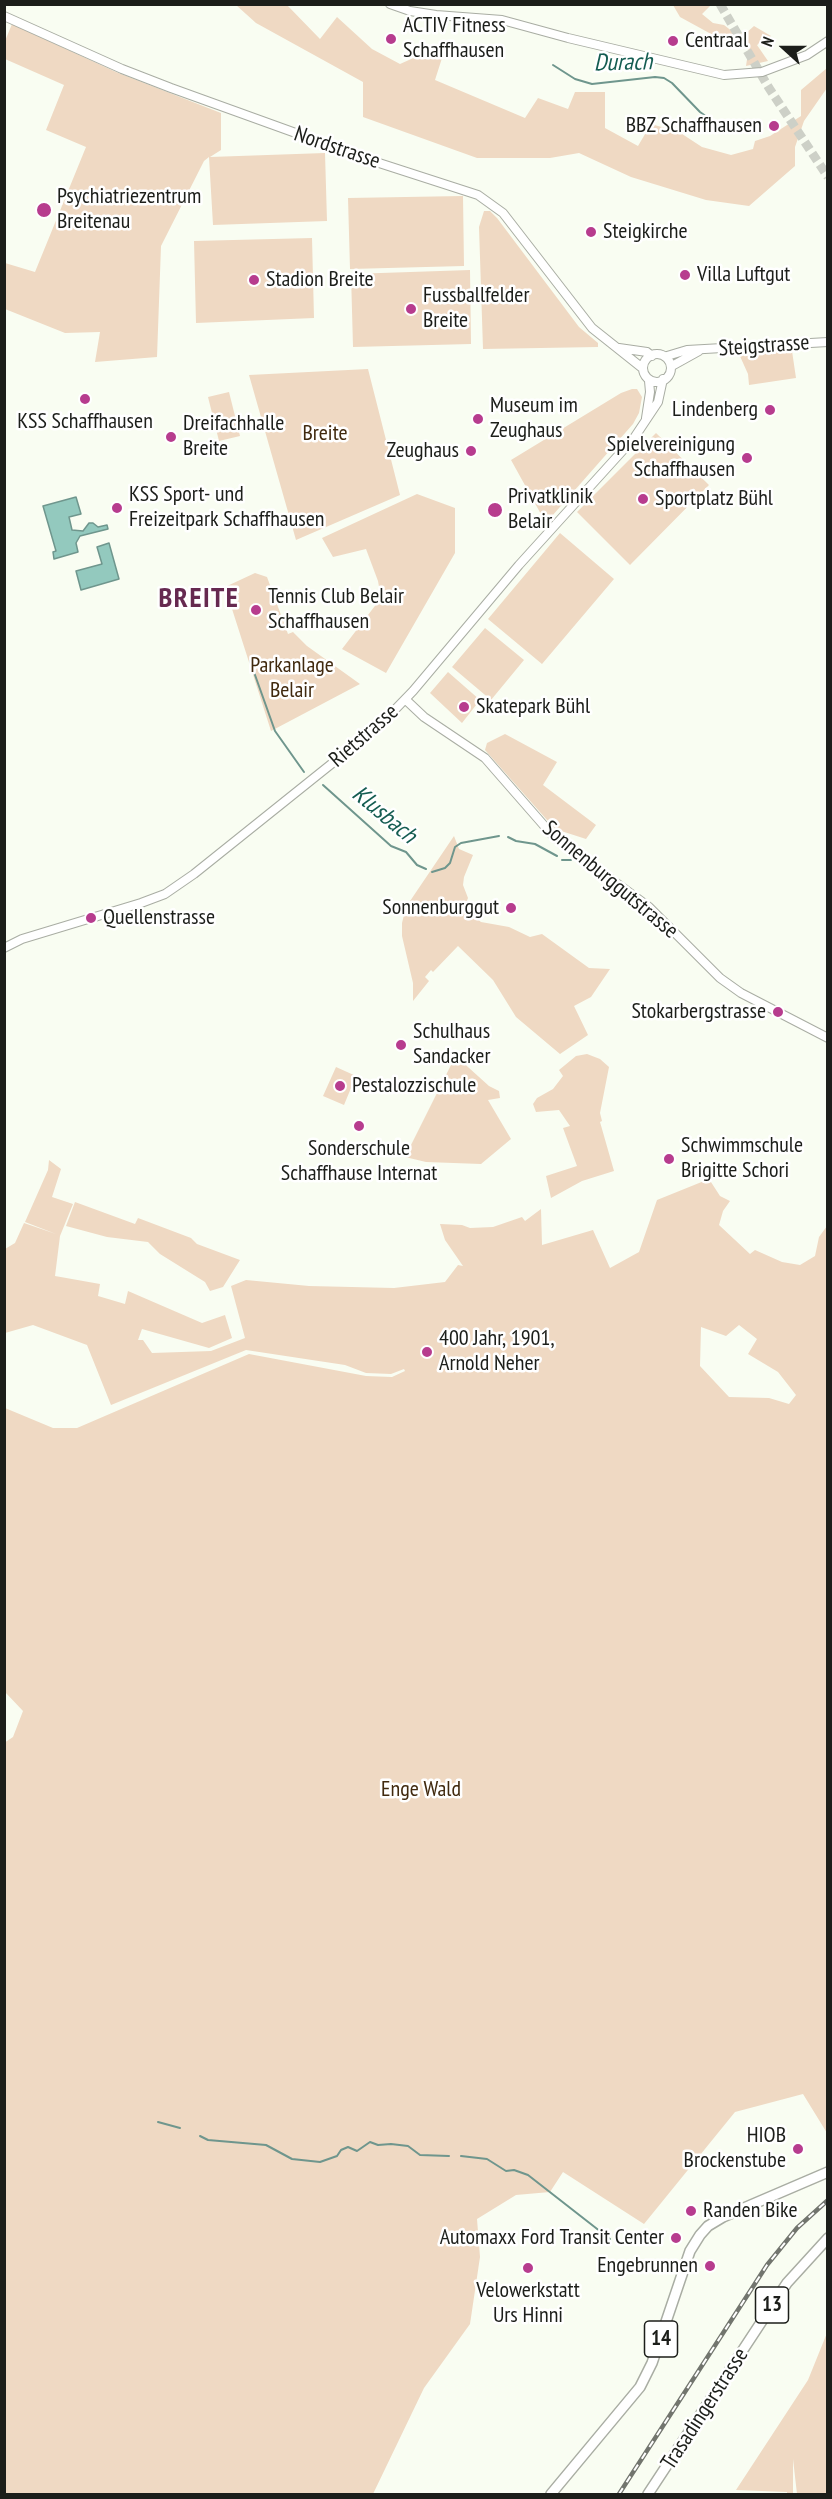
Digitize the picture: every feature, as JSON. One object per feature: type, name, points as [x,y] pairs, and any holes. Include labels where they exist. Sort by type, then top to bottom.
[{"type":"main road","name":"14","points":[[551,2494],[640,2387],[652,2363],[690,2251],[700,2235],[708,2226],[723,2217],[828,2172]]},
{"type":"main road","name":"Trasadingerstrasse","points":[[648,2494],[787,2283],[828,2238]]},
{"type":"street","points":[[390,4],[410,11],[436,15],[502,20],[639,56],[724,75],[762,72],[807,55],[828,41]]},
{"type":"street","name":"Nordstrasse","points":[[4,16],[122,69],[171,88],[353,154],[478,195],[502,213],[592,328],[641,367]]},
{"type":"street","name":"Steigstrasse","points":[[667,356],[687,350],[828,342]]},
{"type":"street","points":[[619,348],[647,352],[652,356]]},
{"type":"street","name":"Steigstrasse","points":[[672,366],[700,350]]},
{"type":"street","points":[[662,354],[667,356],[672,366],[669,374],[663,379],[649,381],[644,377],[641,367],[652,356],[662,354]]},
{"type":"street","name":"Rietstrasse","points":[[4,948],[22,939],[165,894],[194,874],[380,726],[406,700],[519,565],[634,438],[658,402],[663,379]]},
{"type":"street","name":"Rietstrasse","points":[[645,421],[650,392],[649,381]]},
{"type":"street","name":"Sonnenburggutstrasse","points":[[406,700],[424,717],[485,758],[554,837],[649,907],[720,978],[741,993],[828,1038]]},
{"type":"green space","points":[[236,5],[287,5],[320,39],[337,17],[372,49],[400,64],[429,51],[442,58],[435,80],[525,118],[538,98],[568,109],[575,92],[605,92],[605,128],[638,146],[651,124],[679,132],[702,147],[731,155],[753,149],[755,141],[770,136],[801,116],[801,90],[827,68],[827,88],[804,121],[795,147],[795,166],[749,206],[706,200],[631,177],[579,153],[550,158],[477,158],[363,117],[363,82],[256,23]]},
{"type":"green space","points":[[673,5],[711,5],[702,14],[713,23],[724,25],[733,32],[745,34],[754,26],[771,36],[757,45],[768,61],[746,66],[749,46],[733,46],[680,17]]},
{"type":"green space","points":[[12,24],[116,72],[221,113],[221,150],[210,157],[325,153],[327,221],[213,225],[209,157],[204,161],[161,246],[157,357],[95,362],[100,332],[65,333],[5,309],[5,263],[35,272],[86,147],[46,130],[64,85],[5,59],[5,41]]},
{"type":"green space","name":"Fussballfelder Breite","points":[[463,196],[464,266],[350,269],[348,198]]},
{"type":"green space","points":[[484,211],[490,211],[497,218],[579,327],[598,343],[598,347],[483,349],[479,227]]},
{"type":"green space","name":"Stadion Breite","points":[[312,238],[314,318],[196,323],[194,241]]},
{"type":"green space","name":"Fussballfelder Breite","points":[[470,270],[471,344],[353,347],[351,274]]},
{"type":"green space","points":[[792,351],[796,378],[749,385],[748,374],[739,354]]},
{"type":"green space","name":"Breite","points":[[368,369],[400,495],[296,540],[249,375]]},
{"type":"green space","points":[[637,389],[642,397],[639,413],[633,424],[552,516],[547,518],[542,516],[511,460],[621,393]]},
{"type":"green space","points":[[229,392],[240,436],[219,441],[208,397]]},
{"type":"green space","name":"Sportplatz Bühl","points":[[656,433],[709,485],[630,565],[577,512]]},
{"type":"green space","points":[[417,494],[455,508],[455,553],[386,673],[342,649],[381,598],[378,581],[366,549],[333,557],[322,538]]},
{"type":"green space","points":[[560,533],[614,579],[542,664],[488,619]]},
{"type":"green space","name":"Parkanlage Belair","points":[[255,573],[267,577],[288,634],[293,632],[307,646],[360,684],[271,731],[225,587]]},
{"type":"green space","points":[[485,628],[524,660],[491,700],[452,667]]},
{"type":"green space","points":[[448,672],[480,700],[462,723],[430,693]]},
{"type":"green space","points":[[505,734],[557,762],[543,785],[596,825],[586,839],[555,829],[485,750],[487,743]]},
{"type":"green space","points":[[454,836],[459,849],[473,855],[464,877],[463,885],[468,898],[464,908],[481,922],[509,927],[530,937],[542,934],[589,968],[610,969],[591,997],[574,1006],[588,1035],[560,1054],[516,1017],[493,980],[458,946],[433,972],[431,970],[425,977],[429,981],[413,1001],[413,983],[402,936],[402,923],[406,907]]},
{"type":"green space","points":[[587,1054],[600,1059],[609,1067],[600,1113],[602,1121],[600,1122],[614,1171],[582,1181],[551,1198],[546,1176],[577,1166],[563,1128],[570,1126],[559,1110],[536,1112],[533,1104],[537,1098],[553,1089],[563,1076],[559,1070],[576,1056]]},
{"type":"green space","points":[[458,1058],[489,1086],[499,1091],[500,1098],[488,1100],[511,1139],[481,1164],[426,1162],[405,1157],[451,1065]]},
{"type":"green space","name":"Pestalozzischule","points":[[336,1067],[356,1076],[344,1105],[323,1096]]},
{"type":"green space","name":"Enge Wald","points":[[49,1160],[61,1169],[52,1197],[73,1204],[60,1236],[55,1276],[100,1284],[98,1296],[125,1304],[128,1291],[202,1323],[225,1315],[232,1338],[209,1348],[142,1329],[138,1340],[143,1340],[152,1353],[211,1351],[245,1338],[231,1286],[246,1280],[309,1286],[394,1288],[445,1282],[458,1265],[463,1266],[445,1240],[440,1224],[462,1225],[470,1228],[493,1227],[522,1217],[525,1221],[541,1209],[542,1245],[593,1230],[610,1268],[639,1252],[657,1200],[709,1179],[720,1196],[730,1201],[723,1211],[719,1225],[750,1254],[755,1250],[782,1262],[800,1265],[815,1256],[819,1237],[827,1226],[827,2133],[803,2094],[735,2112],[644,2224],[563,2172],[550,2192],[516,2195],[477,2219],[480,2257],[470,2324],[424,2388],[373,2494],[5,2494],[4,1743],[13,1737],[23,1711],[5,1692],[5,1408],[53,1428],[77,1428],[249,1354],[366,1376],[392,1377],[405,1371],[404,1369],[391,1374],[366,1373],[345,1365],[246,1350],[111,1405],[87,1345],[33,1325],[5,1333],[5,1249],[15,1243],[24,1223],[56,1234],[25,1222],[48,1170]],"holes":[[[739,1325],[757,1339],[748,1354],[778,1372],[796,1395],[789,1404],[769,1398],[729,1397],[700,1366],[701,1327],[726,1336]]]},
{"type":"green space","points":[[75,1202],[135,1224],[138,1218],[240,1260],[223,1287],[210,1291],[205,1282],[160,1254],[148,1242],[107,1237],[66,1226]]},
{"type":"green space","points":[[827,2333],[827,2494],[797,2494],[793,2459],[793,2494],[736,2490],[808,2380]]},
{"type":"water","points":[[76,497],[81,514],[69,517],[72,530],[83,531],[89,523],[98,527],[107,525],[108,529],[80,536],[76,543],[78,552],[54,559],[53,552],[56,551],[43,506]]},
{"type":"water","points":[[109,543],[119,579],[81,590],[76,571],[102,564],[97,547]]},
{"type":"waterway","name":"Durach","points":[[553,65],[575,79],[592,84],[664,78],[672,83],[700,112],[717,124]]},
{"type":"waterway","name":"Klusbach","points":[[250,661],[275,731],[304,772]]},
{"type":"waterway","name":"Klusbach","points":[[323,785],[391,846],[406,852],[417,865],[426,869]]},
{"type":"waterway","name":"Klusbach","points":[[432,872],[445,868],[450,863],[455,847],[461,843],[499,836]]},
{"type":"waterway","name":"Klusbach","points":[[508,837],[516,841],[535,844],[557,856]]},
{"type":"waterway","name":"Klusbach","points":[[562,860],[571,860]]},
{"type":"waterway","points":[[158,2122],[180,2128]]},
{"type":"waterway","points":[[200,2136],[208,2140],[266,2145],[292,2159],[320,2162],[337,2156],[341,2150],[348,2147],[357,2151],[370,2142],[378,2145],[408,2146],[420,2155],[449,2156]]},
{"type":"waterway","points":[[461,2156],[487,2159],[506,2171],[514,2170],[528,2175],[610,2239]]},
{"type":"tunnel","points":[[720,4],[769,88],[828,177]]},
{"type":"railway","points":[[619,2494],[767,2265],[797,2228],[828,2200]]},
{"type":"place","name":"ACTIV Fitness Schaffhausen","points":[[391,39]]},
{"type":"place","name":"Centraal","points":[[673,41]]},
{"type":"place","name":"BBZ Schaffhausen","points":[[774,126]]},
{"type":"place","name":"Psychiatriezentrum Breitenau","points":[[44,210]]},
{"type":"place","name":"Steigkirche","points":[[591,232]]},
{"type":"place","name":"Villa Luftgut","points":[[685,275]]},
{"type":"place","name":"Stadion Breite","points":[[254,280]]},
{"type":"place","name":"Fussballfelder Breite","points":[[411,309]]},
{"type":"place","name":"KSS Schaffhausen","points":[[85,399]]},
{"type":"place","name":"Lindenberg","points":[[770,410]]},
{"type":"place","name":"Museum im Zeughaus","points":[[478,419]]},
{"type":"place","name":"Dreifachhalle Breite","points":[[171,437]]},
{"type":"place","name":"Zeughaus","points":[[471,451]]},
{"type":"place","name":"Spielvereinigung Schaffhausen","points":[[747,458]]},
{"type":"place","name":"Sportplatz Bühl","points":[[643,499]]},
{"type":"place","name":"KSS Sport- und Freizeitpark Schaffhausen","points":[[117,508]]},
{"type":"place","name":"Privatklinik Belair","points":[[495,510]]},
{"type":"place","name":"Tennis Club Belair Schaffhausen","points":[[256,610]]},
{"type":"place","name":"Skatepark Bühl","points":[[464,707]]},
{"type":"place","name":"Sonnenburggut","points":[[511,908]]},
{"type":"place","name":"Quellenstrasse","points":[[91,918]]},
{"type":"place","name":"Stokarbergstrasse","points":[[778,1012]]},
{"type":"place","name":"Schulhaus Sandacker","points":[[401,1045]]},
{"type":"place","name":"Pestalozzischule","points":[[340,1086]]},
{"type":"place","name":"Sonderschule Schaffhause Internat","points":[[359,1126]]},
{"type":"place","name":"Schwimmschule Brigitte Schori","points":[[669,1159]]},
{"type":"place","name":"400 Jahr, 1901, Arnold Neher","points":[[427,1352]]},
{"type":"place","name":"HIOB Brockenstube","points":[[798,2149]]},
{"type":"place","name":"Randen Bike","points":[[691,2211]]},
{"type":"place","name":"Automaxx Ford Transit Center","points":[[676,2238]]},
{"type":"place","name":"Engebrunnen","points":[[710,2266]]},
{"type":"place","name":"Velowerkstatt Urs Hinni","points":[[528,2268]]},
{"type":"district","name":"BREITE","points":[[199,599]]}]
